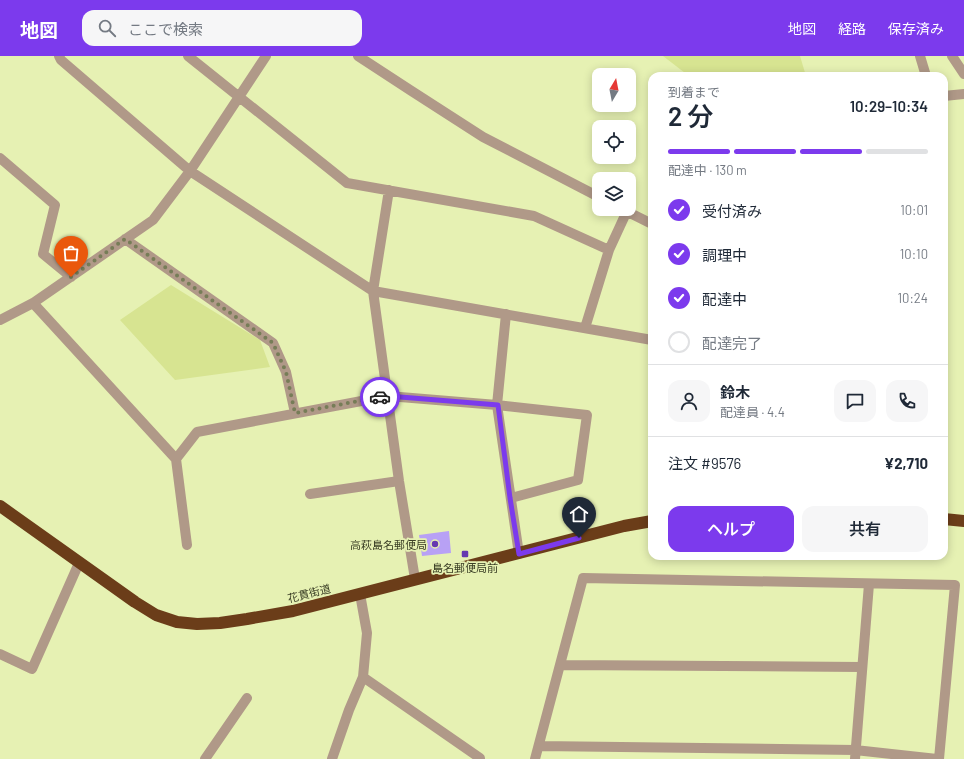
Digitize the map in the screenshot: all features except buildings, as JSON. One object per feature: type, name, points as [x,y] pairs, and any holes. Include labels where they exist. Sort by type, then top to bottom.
[{"type":"highway","name":"花貫街道","points":[[0,506],[79,563],[156,615],[177,622],[197,624],[220,623],[294,611],[624,526],[648,522]]},
{"type":"highway","points":[[948,519],[964,521]]},
{"type":"street","points":[[59,56],[61,60],[190,171],[373,291],[648,339]]},
{"type":"street","points":[[188,56],[347,183],[534,216],[609,250]]},
{"type":"street","points":[[0,320],[33,304],[152,220],[190,171],[266,56]]},
{"type":"street","points":[[358,56],[483,137],[592,193]]},
{"type":"street","points":[[920,56],[925,72]]},
{"type":"street","points":[[952,56],[964,74]]},
{"type":"street","points":[[948,96],[964,94]]},
{"type":"street","points":[[0,158],[55,205],[44,254],[71,277]]},
{"type":"street","points":[[389,190],[373,291],[399,481],[415,579]]},
{"type":"street","points":[[585,328],[609,250],[622,216]]},
{"type":"street","points":[[636,216],[648,222]]},
{"type":"street","points":[[125,239],[273,343],[286,372],[295,413]]},
{"type":"street","points":[[33,304],[176,459],[187,545]]},
{"type":"street","points":[[506,314],[498,405],[519,554]]},
{"type":"street","points":[[176,459],[197,432],[388,396],[498,405],[587,416],[578,480],[510,498]]},
{"type":"street","points":[[310,494],[399,481]]},
{"type":"street","points":[[0,654],[32,669],[79,563]]},
{"type":"street","points":[[535,759],[583,578],[955,585],[938,759],[855,755],[539,746]]},
{"type":"street","points":[[855,755],[869,584]]},
{"type":"street","points":[[332,759],[349,710],[363,677],[367,633],[360,594]]},
{"type":"street","points":[[560,665],[862,667]]},
{"type":"street","points":[[363,677],[480,759]]},
{"type":"street","points":[[205,759],[246,698]]},
{"type":"green space","points":[[663,56],[800,56],[805,72],[684,72]]},
{"type":"green space","points":[[171,285],[260,340],[270,367],[175,380],[120,320]]},
{"type":"way so far","points":[[71,277],[125,239],[273,343],[286,372],[295,413],[380,397]]},
{"type":"place","name":"高萩島名郵便局","points":[[435,544]]},
{"type":"place","name":"島名郵便局前","points":[[465,554]]},
{"type":"route","points":[[380,397],[388,396],[498,405],[519,554],[579,538]]}]
